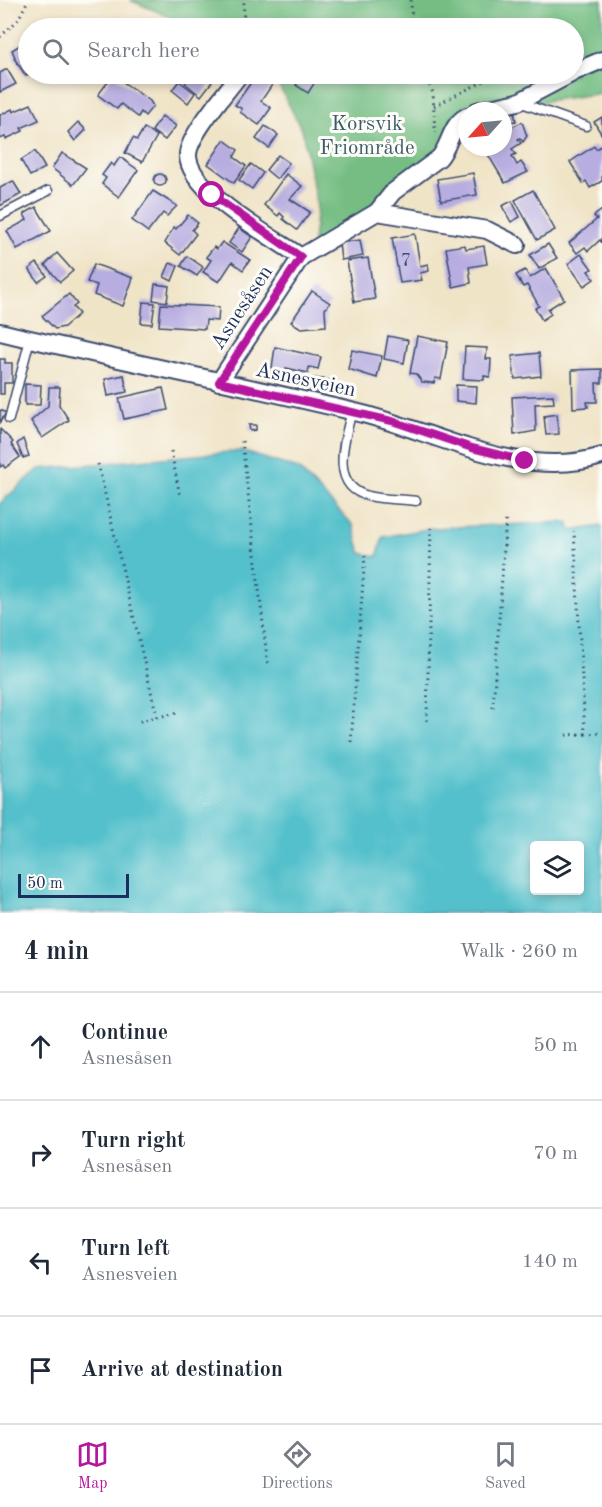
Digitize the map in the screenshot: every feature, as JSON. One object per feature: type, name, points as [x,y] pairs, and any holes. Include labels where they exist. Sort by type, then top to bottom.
[{"type":"street","points":[[584,68],[602,60]]},
{"type":"street","name":"Asnesåsen","points":[[233,84],[193,139],[188,153],[189,166],[195,178],[212,195],[301,257]]},
{"type":"street","points":[[512,104],[552,84]]},
{"type":"street","name":"Asnesåsen","points":[[219,382],[301,257],[377,212],[393,192],[445,152],[452,132],[458,126]]},
{"type":"street","points":[[377,212],[487,230],[517,245]]},
{"type":"street","name":"Asnesveien","points":[[0,332],[352,411],[392,421],[472,448],[525,461],[567,462],[602,456]]},
{"type":"lane","points":[[519,102],[586,126]]},
{"type":"lane","points":[[0,216],[48,191]]},
{"type":"lane","points":[[9,419],[30,339]]},
{"type":"lane","points":[[352,411],[341,459],[345,476],[351,486],[358,493],[369,496],[416,501]]},
{"type":"path","points":[[19,18],[27,0]]},
{"type":"path","points":[[243,18],[244,0]]},
{"type":"path","points":[[411,0],[412,18]]},
{"type":"path","points":[[0,37],[18,20]]},
{"type":"path","points":[[428,84],[434,106],[433,161]]},
{"type":"path","points":[[434,106],[478,84]]},
{"type":"path","points":[[242,441],[268,667]]},
{"type":"path","points":[[171,451],[180,496]]},
{"type":"path","points":[[98,464],[157,717]]},
{"type":"path","points":[[493,708],[506,518]]},
{"type":"path","points":[[427,721],[431,528]]},
{"type":"path","points":[[574,531],[585,734]]},
{"type":"path","points":[[351,742],[365,555]]},
{"type":"path","points":[[136,722],[178,712]]},
{"type":"path","points":[[566,735],[602,733]]},
{"type":"green space","name":"Korsvik Friområde","points":[[130,0],[602,0],[602,93],[512,106],[512,102],[458,102],[458,137],[445,152],[312,250],[317,207],[303,132],[278,84],[584,84],[584,18],[172,18]]},
{"type":"water","points":[[241,451],[298,469],[353,525],[361,553],[377,557],[383,537],[433,528],[568,522],[571,531],[602,526],[602,913],[0,913],[0,503],[39,469]]},
{"type":"building","points":[[18,46],[18,64],[14,58],[12,50]]},
{"type":"building","points":[[7,69],[16,84],[0,92],[0,73]]},
{"type":"building","points":[[106,84],[126,84],[150,101],[153,106],[145,116],[141,112],[138,117],[121,104],[117,109],[98,95]]},
{"type":"building","points":[[177,84],[183,84],[195,93],[188,103],[172,90]]},
{"type":"building","points":[[186,84],[210,84],[201,96]]},
{"type":"building","points":[[250,84],[273,84],[261,101],[271,108],[259,125],[240,112],[242,109],[235,105]]},
{"type":"building","points":[[297,84],[314,84],[308,93]]},
{"type":"building","points":[[31,104],[39,120],[21,128],[23,131],[6,139],[5,137],[0,139],[0,115]]},
{"type":"building","points":[[512,112],[514,112],[516,121],[512,122]]},
{"type":"building","points":[[162,116],[176,126],[165,140],[152,131]]},
{"type":"building","points":[[602,117],[602,135],[594,122]]},
{"type":"building","points":[[78,122],[86,130],[75,141],[68,132]]},
{"type":"building","points":[[522,122],[527,136],[523,142],[520,138],[518,139],[521,143],[512,149],[512,127]]},
{"type":"building","points":[[265,126],[278,135],[269,148],[256,139]]},
{"type":"building","points":[[144,128],[157,136],[142,162],[125,153],[133,138],[137,140]]},
{"type":"building","points":[[224,140],[238,150],[234,157],[246,166],[234,183],[208,164]]},
{"type":"building","points":[[594,146],[596,149],[602,146],[602,181],[590,188],[586,181],[583,183],[570,162]]},
{"type":"building","points":[[35,151],[45,168],[30,176],[21,160]]},
{"type":"building","points":[[62,153],[86,168],[73,185],[52,168]]},
{"type":"building","points":[[278,155],[289,163],[277,179],[266,170]]},
{"type":"building","points":[[489,156],[512,156],[517,165],[521,162],[528,172],[505,183]]},
{"type":"building","points":[[120,157],[138,170],[119,197],[102,184],[106,178],[102,175],[111,163],[114,166]]},
{"type":"building","points":[[251,164],[263,173],[252,189],[239,180]]},
{"type":"building","points":[[473,173],[477,195],[441,201],[437,179]]},
{"type":"building","points":[[162,174],[166,180],[162,186],[158,186],[154,178]]},
{"type":"building","points":[[286,174],[302,186],[290,199],[310,212],[297,230],[283,219],[280,213],[278,216],[264,205]]},
{"type":"building","points":[[13,181],[21,194],[0,206],[0,188]]},
{"type":"building","points":[[533,190],[555,230],[537,240],[515,200]]},
{"type":"building","points":[[153,191],[177,206],[167,216],[163,213],[148,232],[132,220]]},
{"type":"building","points":[[512,201],[520,217],[511,222],[502,206]]},
{"type":"building","points":[[36,207],[51,231],[17,249],[7,231],[27,220],[24,214]]},
{"type":"building","points":[[602,210],[602,243],[600,240],[588,251],[585,247],[577,253],[569,243],[597,219],[594,216]]},
{"type":"building","points":[[188,215],[198,223],[192,230],[196,234],[180,255],[165,243],[174,227],[176,229]]},
{"type":"building","points":[[239,228],[252,237],[242,252],[229,243]]},
{"type":"building","points":[[415,234],[420,266],[428,264],[429,271],[420,273],[422,280],[400,283],[392,238]]},
{"type":"building","points":[[360,240],[363,256],[341,260],[339,243]]},
{"type":"building","points":[[222,242],[250,260],[243,270],[232,262],[219,282],[203,272],[211,260],[206,257],[214,247],[217,249]]},
{"type":"building","points":[[548,244],[557,258],[539,269],[530,255]]},
{"type":"building","points":[[465,245],[466,249],[484,246],[487,264],[469,267],[471,283],[453,287],[446,248]]},
{"type":"building","points":[[57,253],[73,271],[60,282],[45,265]]},
{"type":"building","points":[[581,254],[592,269],[588,271],[594,279],[584,286],[568,264]]},
{"type":"building","points":[[187,256],[203,267],[197,276],[181,266]]},
{"type":"building","points":[[368,258],[375,299],[354,302],[347,261]]},
{"type":"building","points":[[37,263],[47,276],[38,282],[29,269]]},
{"type":"building","points":[[170,263],[178,266],[172,281],[164,277]]},
{"type":"building","points":[[94,264],[133,278],[123,306],[94,295],[97,285],[87,282]]},
{"type":"building","points":[[546,268],[564,299],[548,309],[551,314],[542,320],[535,308],[539,306],[527,285],[523,287],[516,275],[525,270],[530,278]]},
{"type":"building","points":[[155,284],[169,286],[167,302],[153,300]]},
{"type":"building","points":[[312,291],[330,303],[325,309],[326,326],[301,328],[291,322]]},
{"type":"building","points":[[69,294],[77,304],[73,307],[79,314],[64,327],[55,329],[42,316]]},
{"type":"building","points":[[143,302],[155,303],[152,324],[141,323]]},
{"type":"building","points":[[161,304],[219,307],[218,321],[206,320],[205,329],[159,326]]},
{"type":"building","points":[[388,336],[408,340],[404,363],[384,359]]},
{"type":"building","points":[[417,336],[448,342],[441,379],[435,378],[434,383],[422,382],[416,374],[410,373]]},
{"type":"building","points":[[275,347],[321,357],[318,369],[309,367],[308,373],[286,368],[284,378],[271,375]]},
{"type":"building","points":[[465,347],[487,348],[486,359],[491,359],[490,377],[484,376],[484,380],[463,379]]},
{"type":"building","points":[[352,350],[382,356],[377,378],[348,369]]},
{"type":"building","points":[[539,353],[541,376],[515,379],[512,356]]},
{"type":"building","points":[[0,359],[5,359],[5,363],[12,363],[12,383],[4,383],[4,394],[0,394]]},
{"type":"building","points":[[602,369],[602,383],[596,383],[597,402],[587,402],[588,407],[573,408],[572,370]]},
{"type":"building","points":[[124,375],[127,392],[108,396],[105,379]]},
{"type":"building","points":[[313,378],[329,380],[327,393],[311,390]]},
{"type":"building","points":[[25,384],[41,385],[40,405],[25,405]]},
{"type":"building","points":[[456,385],[477,386],[476,403],[456,401]]},
{"type":"building","points":[[49,387],[60,387],[59,405],[69,420],[42,438],[31,421],[48,406]]},
{"type":"building","points":[[163,388],[168,410],[124,419],[119,398]]},
{"type":"building","points":[[553,395],[554,403],[535,404],[536,431],[514,435],[512,397]]},
{"type":"building","points":[[0,411],[6,413],[0,422]]},
{"type":"building","points":[[557,414],[559,434],[546,435],[544,416]]},
{"type":"building","points":[[249,425],[256,425],[256,430],[250,431]]},
{"type":"building","points":[[0,429],[13,442],[11,444],[20,457],[5,468],[3,465],[0,467]]},
{"type":"building","points":[[23,439],[29,456],[23,458],[17,444]]},
{"type":"route","points":[[212,195],[301,257],[219,382],[392,421],[472,448],[525,461]]}]
